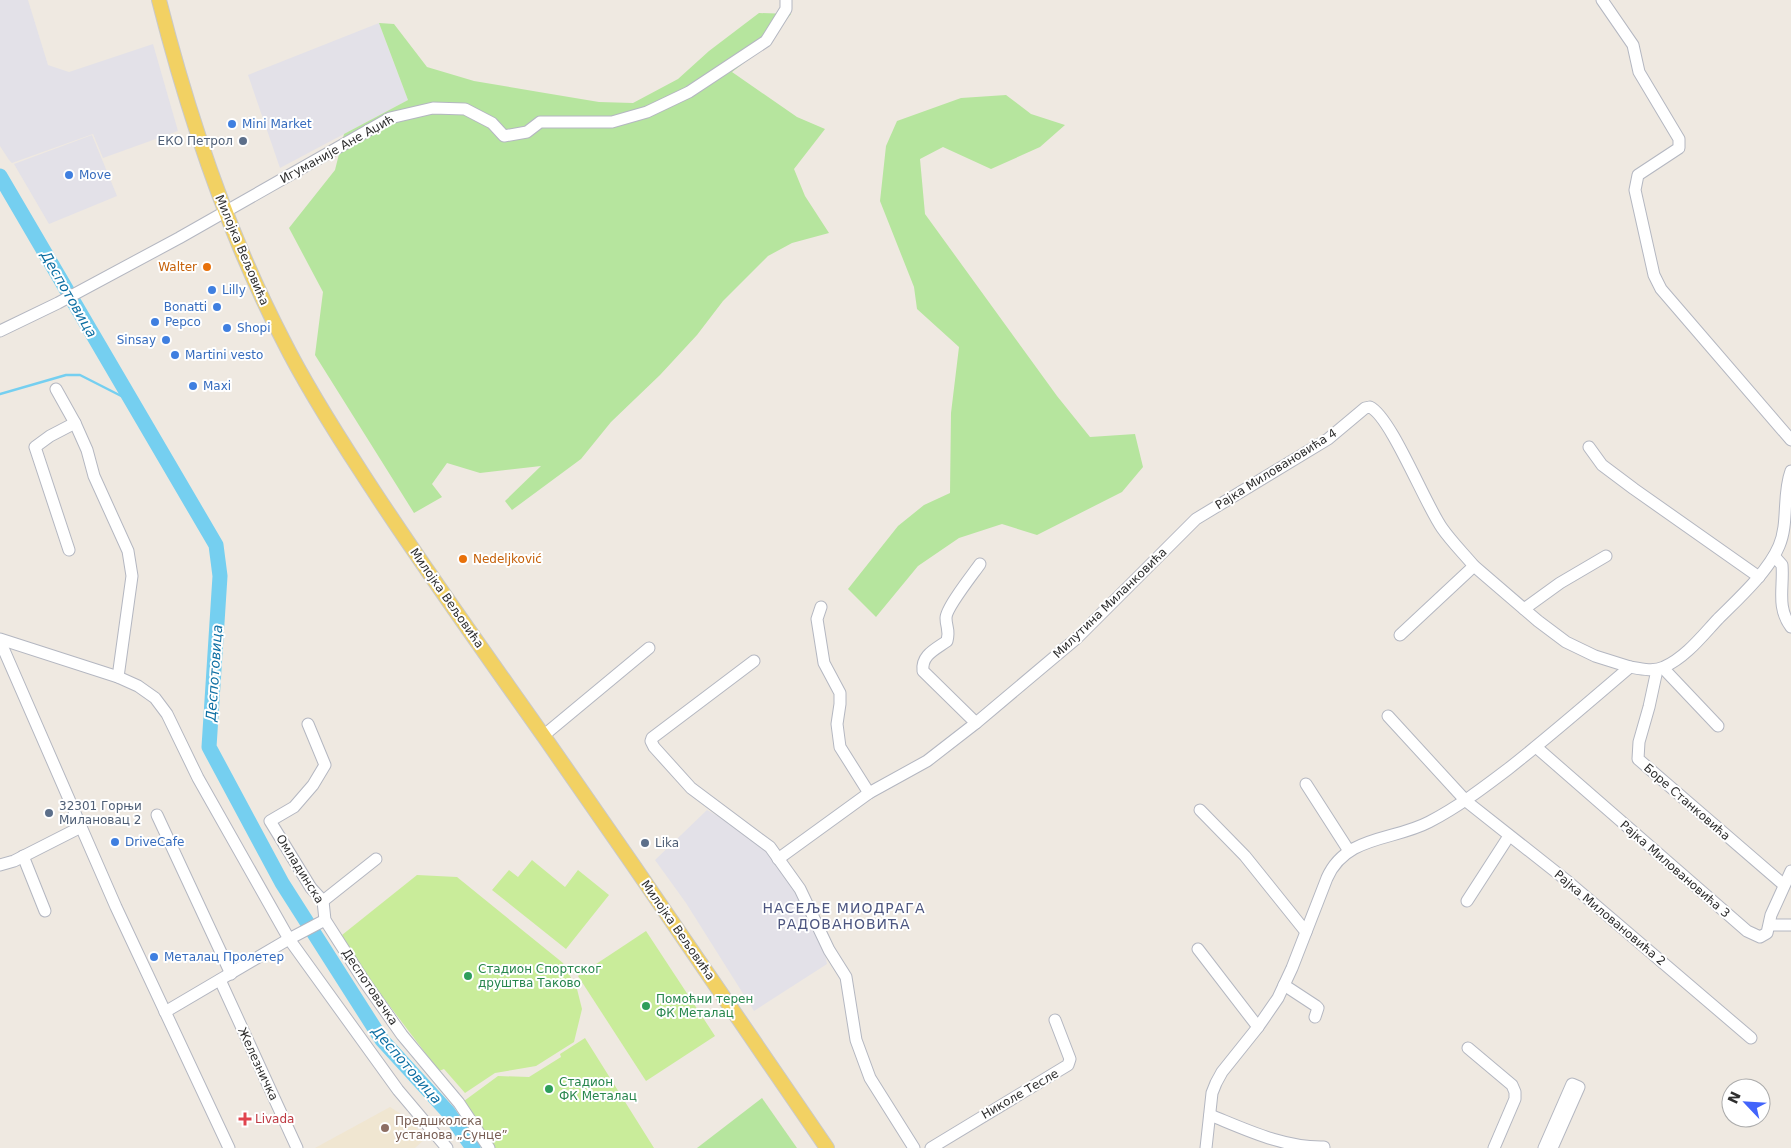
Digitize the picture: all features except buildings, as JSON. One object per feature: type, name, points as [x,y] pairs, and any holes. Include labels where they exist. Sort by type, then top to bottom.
[{"type":"main road","name":"Милојка Вељовића","points":[[160,0],[184,94],[224,212],[280,334],[340,438],[395,525],[827,1148]]},
{"type":"street","name":"Игуманије Ане Аџић","points":[[0,331],[78,293],[390,118],[433,108],[465,109],[492,124],[504,136],[527,132],[540,122],[612,122],[647,112],[689,92],[766,41],[786,9],[786,0]]},
{"type":"street","points":[[1602,0],[1632,45],[1639,72],[1679,139],[1679,148],[1638,175],[1635,190],[1654,275],[1661,289],[1791,440]]},
{"type":"street","points":[[56,389],[87,450],[94,476],[128,551],[131,563],[132,576],[118,677]]},
{"type":"street","name":"Рајка Миловановића 4","points":[[1196,519],[1328,439],[1361,410],[1370,407],[1378,413],[1404,455],[1424,497],[1442,528],[1474,566],[1538,621],[1566,642],[1595,656],[1630,667],[1660,669]]},
{"type":"street","points":[[70,550],[35,447],[50,436],[75,424]]},
{"type":"street","points":[[1589,447],[1602,465],[1759,577]]},
{"type":"street","points":[[1718,726],[1660,669],[1686,652],[1759,577],[1774,556],[1787,536],[1787,492],[1791,471]]},
{"type":"street","name":"Милутина Миланковића","points":[[778,859],[869,793],[927,761],[976,723],[1077,638],[1196,519]]},
{"type":"street","points":[[1524,609],[1606,556]]},
{"type":"street","points":[[1774,556],[1782,565],[1781,602],[1783,613],[1791,627]]},
{"type":"street","points":[[976,723],[923,671],[922,664],[926,656],[947,641],[950,632],[946,617],[949,608],[980,564]]},
{"type":"street","points":[[1400,635],[1474,566]]},
{"type":"street","points":[[821,607],[817,619],[824,663],[840,693],[837,724],[840,748],[869,793]]},
{"type":"street","points":[[0,640],[118,677],[138,686],[155,698],[167,714],[198,778],[293,937],[398,1090],[447,1148]]},
{"type":"street","points":[[0,640],[81,828],[165,1012],[230,1148]]},
{"type":"street","points":[[543,736],[649,648]]},
{"type":"street","points":[[754,660],[652,738],[651,741],[654,747],[691,788],[767,844],[800,889],[829,950],[846,977],[856,1040],[870,1078],[914,1148]]},
{"type":"street","points":[[1206,1148],[1212,1094],[1216,1083],[1222,1072],[1258,1027],[1278,998],[1332,866],[1349,850],[1377,839],[1410,831],[1466,801],[1536,747],[1630,667]]},
{"type":"street","name":"Боре Станковића","points":[[1660,669],[1639,742],[1638,759],[1784,884]]},
{"type":"street","name":"Рајка Миловановића 2","points":[[1388,716],[1466,801],[1566,880],[1751,1038]]},
{"type":"street","name":"Омладинска","points":[[165,1012],[322,921],[323,901],[310,888],[270,821],[294,807],[313,785],[325,764],[308,724]]},
{"type":"street","name":"Рајка Миловановића 3","points":[[1536,747],[1747,931],[1760,937],[1767,933],[1770,925]]},
{"type":"street","points":[[1306,784],[1349,850]]},
{"type":"street","points":[[1200,810],[1245,856],[1306,932]]},
{"type":"street","points":[[157,815],[230,974]]},
{"type":"street","points":[[1,863],[23,856],[81,828]]},
{"type":"street","points":[[1467,901],[1509,836]]},
{"type":"street","points":[[23,856],[45,911]]},
{"type":"street","points":[[323,901],[376,859]]},
{"type":"street","points":[[1791,871],[1771,915],[1770,925],[1791,925]]},
{"type":"street","name":"Деспотовачка","points":[[322,921],[397,1027],[459,1103],[489,1148]]},
{"type":"street","points":[[1198,949],[1258,1027]]},
{"type":"street","name":"Железничка","points":[[220,980],[297,1148]]},
{"type":"street","points":[[1284,985],[1316,1006],[1317,1012],[1315,1017]]},
{"type":"street","name":"Николе Тесле","points":[[931,1148],[1068,1065],[1070,1059],[1056,1020]]},
{"type":"street","points":[[1468,1048],[1512,1086],[1515,1092],[1515,1099],[1494,1148]]},
{"type":"street","points":[[1544,1148],[1572,1084],[1579,1087],[1552,1148]]},
{"type":"street","points":[[1210,1115],[1276,1141],[1312,1148],[1324,1147]]},
{"type":"shaded area","points":[[0,0],[28,0],[48,65],[69,72],[153,44],[178,131],[103,158],[93,134],[12,163],[0,146]]},
{"type":"shaded area","points":[[379,23],[408,100],[280,168],[248,75]]},
{"type":"shaded area","points":[[92,135],[117,196],[49,224],[14,164]]},
{"type":"shaded area","points":[[707,810],[767,844],[821,931],[827,964],[754,1011],[686,903],[655,860]]},
{"type":"shaded area","name":"Предшколска установа „Сунце”","points":[[390,1107],[409,1119],[426,1138],[415,1148],[315,1148]]},
{"type":"green space","points":[[759,13],[791,14],[763,48],[732,72],[797,117],[825,129],[794,169],[805,196],[829,233],[792,243],[768,256],[723,301],[697,335],[660,375],[611,422],[581,459],[512,510],[505,501],[541,466],[480,473],[447,463],[432,484],[442,497],[414,513],[315,355],[323,292],[289,228],[335,170],[344,134],[408,100],[379,23],[394,24],[427,67],[474,81],[599,102],[633,103],[678,79],[709,51]]},
{"type":"green space","points":[[1006,95],[1031,114],[1065,125],[1040,147],[991,169],[943,147],[920,159],[925,214],[1057,396],[1090,437],[1135,434],[1143,467],[1122,492],[1037,535],[1002,524],[959,538],[918,566],[876,617],[848,589],[898,526],[924,505],[950,493],[951,413],[959,347],[917,309],[914,287],[880,201],[886,146],[897,121],[961,98]]},
{"type":"green space","points":[[532,860],[565,887],[578,870],[609,895],[566,949],[492,890],[509,870],[518,877]]},
{"type":"green space","name":"Стадион Спортског друштва Таково","points":[[417,875],[457,877],[563,963],[577,989],[582,1009],[574,1042],[536,1066],[495,1073],[465,1093],[444,1069],[439,1071],[354,959],[342,935]]},
{"type":"green space","name":"Помоћни терен ФК Металац","points":[[646,931],[715,1036],[646,1081],[578,976]]},
{"type":"green space","name":"Стадион ФК Металац","points":[[585,1038],[654,1148],[493,1148],[464,1101],[498,1076],[529,1077],[561,1057],[560,1054]]},
{"type":"green space","points":[[762,1098],[797,1148],[697,1148]]},
{"type":"waterway","name":"Деспотовица","points":[[0,176],[216,545],[220,576],[209,747],[282,883],[382,1040],[448,1112],[473,1148]]},
{"type":"waterway","points":[[0,394],[66,375],[80,375],[133,402]]},
{"type":"place","name":"Mini Market","points":[[232,124]]},
{"type":"place","name":"ЕКО Петрол","points":[[243,141]]},
{"type":"place","name":"Move","points":[[69,175]]},
{"type":"place","name":"Walter","points":[[207,267]]},
{"type":"place","name":"Lilly","points":[[212,290]]},
{"type":"place","name":"Bonatti","points":[[217,307]]},
{"type":"place","name":"Pepco","points":[[155,322]]},
{"type":"place","name":"Shopi","points":[[227,328]]},
{"type":"place","name":"Sinsay","points":[[166,340]]},
{"type":"place","name":"Martini vesto","points":[[175,355]]},
{"type":"place","name":"Maxi","points":[[193,386]]},
{"type":"place","name":"Nedeljković","points":[[463,559]]},
{"type":"place","name":"32301 Горњи Милановац 2","points":[[49,813]]},
{"type":"place","name":"DriveCafe","points":[[115,842]]},
{"type":"place","name":"Lika","points":[[645,843]]},
{"type":"place","name":"Металац Пролетер","points":[[154,957]]},
{"type":"place","name":"Стадион Спортског друштва Таково","points":[[468,976]]},
{"type":"place","name":"Помоћни терен ФК Металац","points":[[646,1006]]},
{"type":"place","name":"Стадион ФК Металац","points":[[549,1089]]},
{"type":"place","name":"Livada","points":[[245,1119]]},
{"type":"place","name":"Предшколска установа „Сунце”","points":[[385,1128]]},
{"type":"district","name":"НАСЕЉЕ МИОДРАГА РАДОВАНОВИЋА","points":[[844,916]]}]
